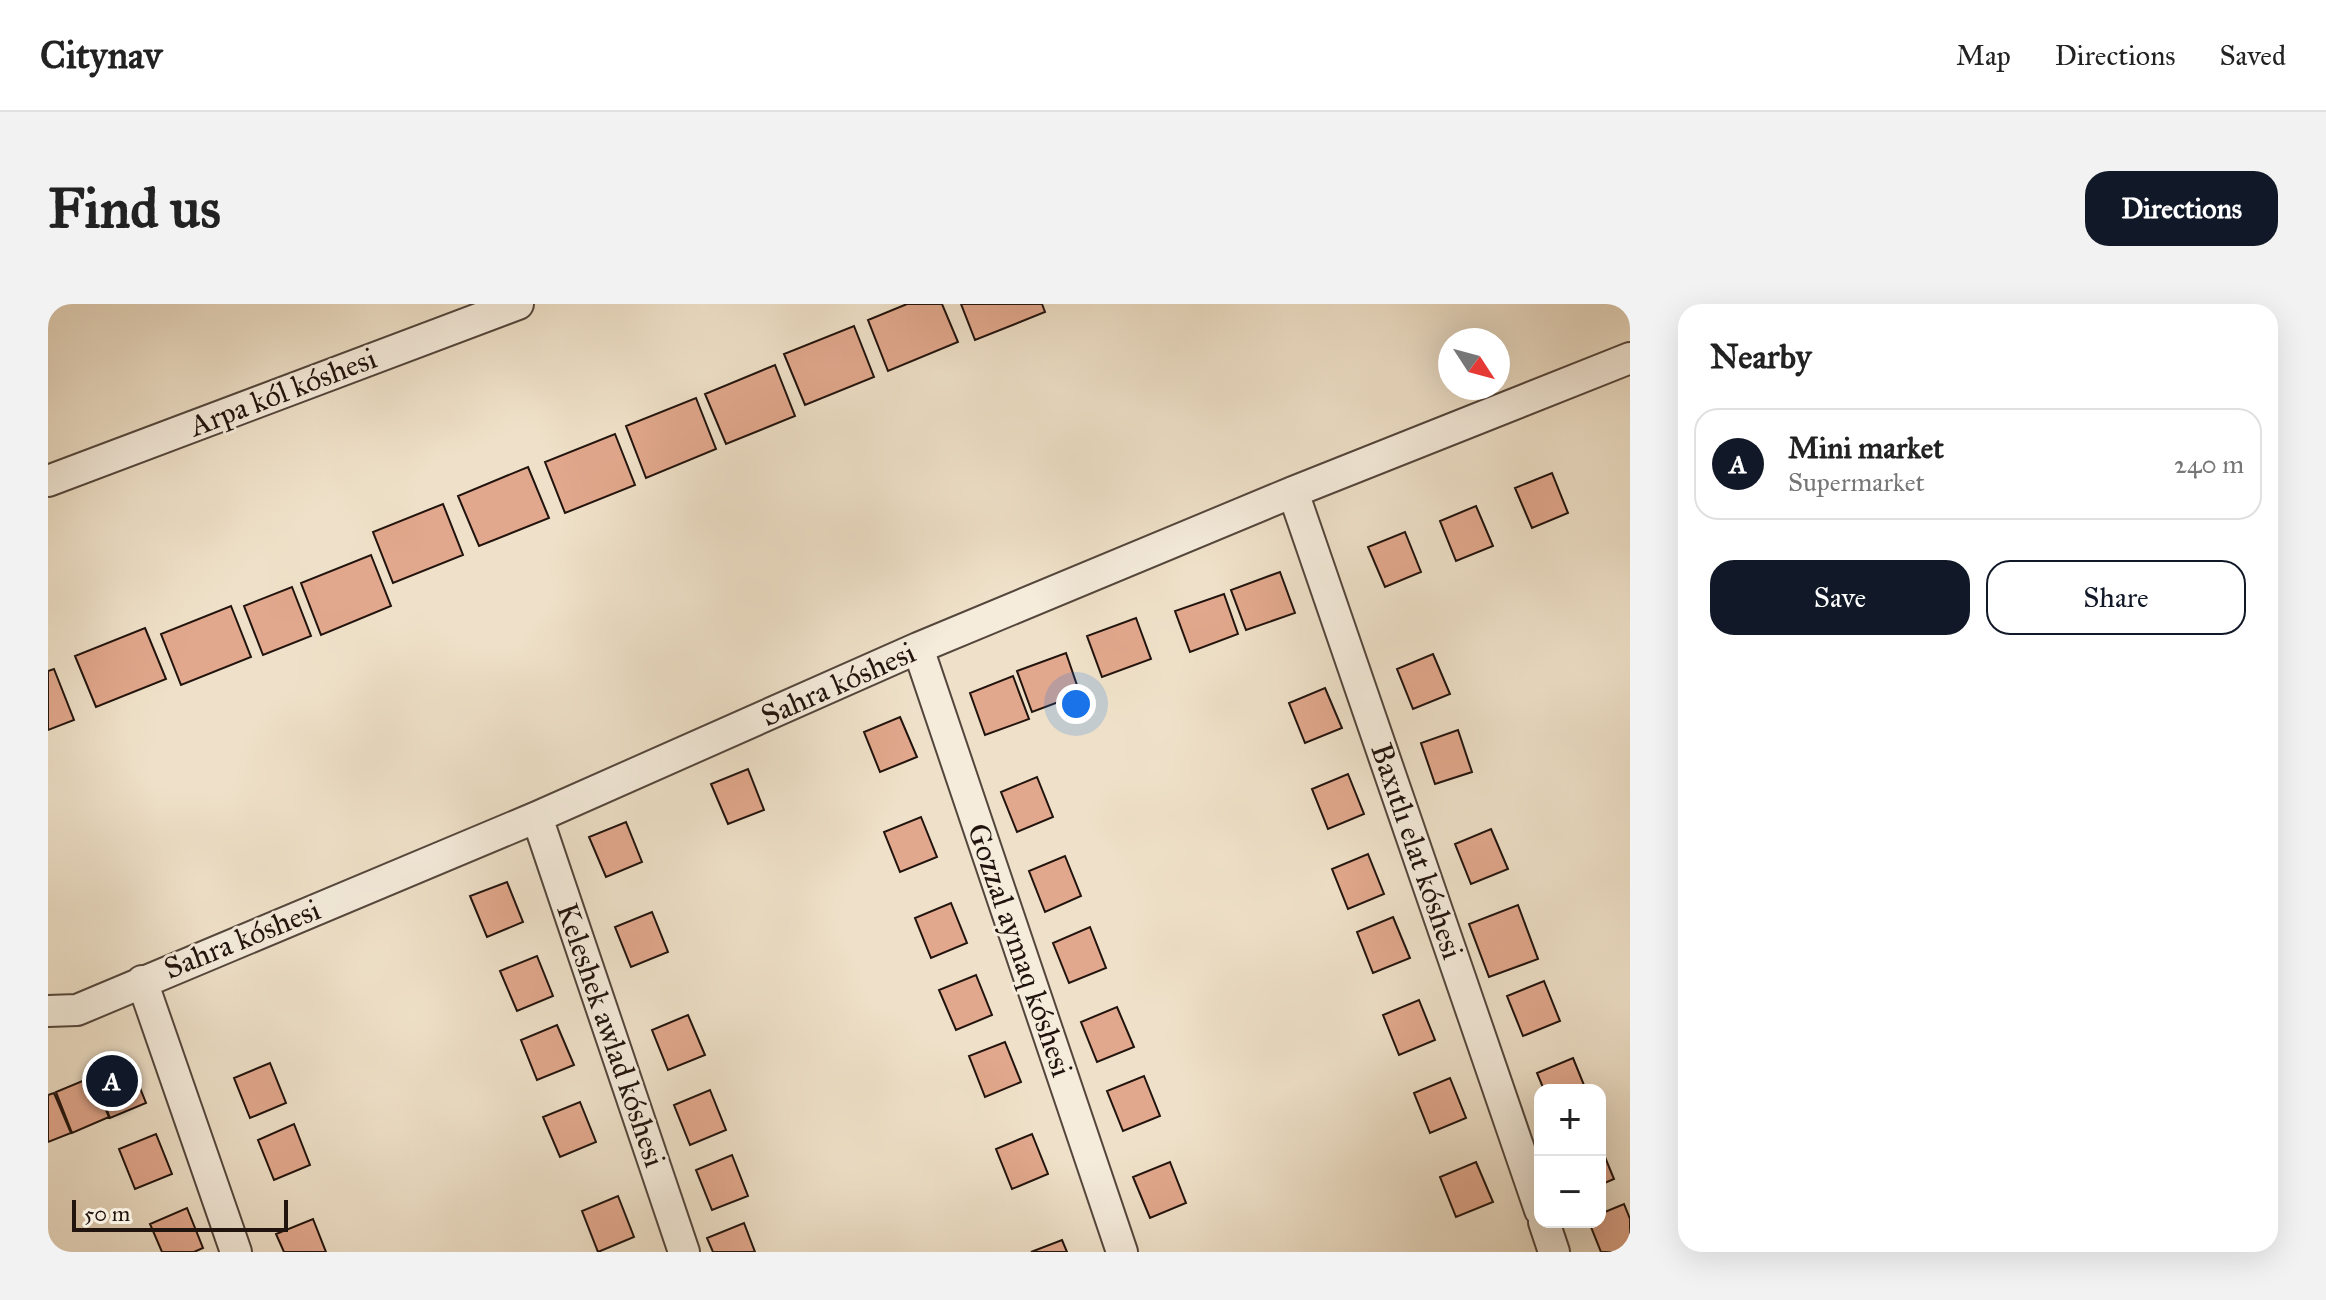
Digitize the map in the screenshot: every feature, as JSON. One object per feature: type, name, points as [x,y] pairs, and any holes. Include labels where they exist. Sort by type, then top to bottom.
[{"type":"street","name":"Arpa kól kóshesi","points":[[48,481],[518,304]]},
{"type":"street","name":"Sahra kóshesi","points":[[48,1011],[77,1010],[537,817],[918,648],[1293,492],[1630,358]]},
{"type":"street","name":"Baxıtlı elat kóshesi","points":[[1293,492],[1534,1193]]},
{"type":"street","name":"Gozzal aymaq kóshesi","points":[[918,648],[1122,1252]]},
{"type":"street","name":"Keleshek awlad kóshesi","points":[[537,817],[684,1252]]},
{"type":"street","points":[[142,981],[236,1252]]},
{"type":"street","points":[[1546,1228],[1554,1252]]},
{"type":"building","points":[[907,304],[942,304],[958,342],[888,371],[868,320]]},
{"type":"building","points":[[961,304],[1042,304],[1045,312],[975,340]]},
{"type":"building","points":[[854,326],[874,377],[805,405],[784,354]]},
{"type":"building","points":[[775,365],[795,416],[726,444],[705,394]]},
{"type":"building","points":[[696,398],[716,449],[646,478],[626,426]]},
{"type":"building","points":[[615,434],[635,485],[565,513],[545,462]]},
{"type":"building","points":[[528,467],[549,518],[479,546],[458,496]]},
{"type":"building","points":[[1552,473],[1568,513],[1532,528],[1515,488]]},
{"type":"building","points":[[443,504],[463,555],[393,583],[373,532]]},
{"type":"building","points":[[1476,506],[1493,546],[1456,561],[1440,521]]},
{"type":"building","points":[[1405,532],[1421,572],[1385,587],[1368,547]]},
{"type":"building","points":[[371,555],[391,606],[321,635],[301,583]]},
{"type":"building","points":[[1280,572],[1295,613],[1246,630],[1231,590]]},
{"type":"building","points":[[292,587],[311,636],[263,655],[244,606]]},
{"type":"building","points":[[1224,594],[1238,634],[1190,652],[1175,611]]},
{"type":"building","points":[[231,606],[251,657],[181,685],[161,634]]},
{"type":"building","points":[[1136,618],[1151,659],[1102,677],[1087,636]]},
{"type":"building","points":[[145,628],[166,679],[96,707],[75,656]]},
{"type":"building","points":[[1066,653],[1080,694],[1032,712],[1017,671]]},
{"type":"building","points":[[1433,654],[1450,694],[1413,709],[1397,669]]},
{"type":"building","points":[[54,669],[74,720],[48,730],[48,671]]},
{"type":"building","points":[[1013,676],[1029,719],[985,735],[970,693]]},
{"type":"building","points":[[1325,688],[1342,728],[1305,743],[1289,703]]},
{"type":"building","points":[[900,717],[917,757],[880,772],[864,732]]},
{"type":"building","points":[[1458,730],[1472,772],[1435,784],[1421,743]]},
{"type":"building","points":[[748,769],[764,810],[728,824],[711,784]]},
{"type":"building","points":[[1348,774],[1364,814],[1328,829],[1312,789]]},
{"type":"building","points":[[1037,777],[1053,817],[1017,832],[1001,792]]},
{"type":"building","points":[[921,817],[937,857],[900,872],[884,832]]},
{"type":"building","points":[[626,822],[642,862],[606,877],[589,837]]},
{"type":"building","points":[[1491,829],[1508,869],[1471,884],[1455,844]]},
{"type":"building","points":[[1368,854],[1384,894],[1348,909],[1332,869]]},
{"type":"building","points":[[1065,856],[1081,896],[1045,912],[1029,871]]},
{"type":"building","points":[[507,882],[523,922],[487,937],[470,896]]},
{"type":"building","points":[[951,903],[967,943],[931,958],[915,918]]},
{"type":"building","points":[[1518,905],[1538,959],[1489,977],[1469,924]]},
{"type":"building","points":[[652,912],[668,952],[631,967],[615,927]]},
{"type":"building","points":[[1393,917],[1410,958],[1373,973],[1357,932]]},
{"type":"building","points":[[1090,927],[1106,968],[1069,983],[1053,943]]},
{"type":"building","points":[[537,956],[553,996],[517,1011],[500,971]]},
{"type":"building","points":[[976,975],[992,1015],[956,1030],[939,990]]},
{"type":"building","points":[[1544,981],[1560,1021],[1523,1036],[1507,996]]},
{"type":"building","points":[[1419,1000],[1435,1040],[1399,1055],[1383,1015]]},
{"type":"building","points":[[1117,1007],[1134,1047],[1097,1062],[1081,1022]]},
{"type":"building","points":[[688,1015],[705,1055],[668,1070],[652,1030]]},
{"type":"building","points":[[557,1025],[574,1065],[537,1080],[521,1040]]},
{"type":"building","points":[[1005,1042],[1021,1082],[985,1097],[969,1056]]},
{"type":"building","points":[[1573,1058],[1584,1084],[1542,1084],[1537,1073]]},
{"type":"building","points":[[130,1063],[146,1103],[110,1118],[94,1078]]},
{"type":"building","points":[[270,1063],[286,1103],[250,1118],[234,1078]]},
{"type":"building","points":[[1144,1076],[1160,1116],[1123,1131],[1107,1091]]},
{"type":"building","points":[[92,1077],[109,1117],[72,1133],[56,1092]]},
{"type":"building","points":[[1450,1078],[1466,1118],[1430,1133],[1414,1093]]},
{"type":"building","points":[[710,1090],[726,1130],[690,1145],[674,1105]]},
{"type":"building","points":[[54,1093],[71,1133],[48,1142],[48,1095]]},
{"type":"building","points":[[580,1102],[596,1142],[560,1157],[543,1117]]},
{"type":"building","points":[[294,1124],[310,1165],[274,1180],[258,1140]]},
{"type":"building","points":[[156,1134],[172,1174],[135,1189],[119,1149]]},
{"type":"building","points":[[1032,1134],[1048,1174],[1012,1189],[996,1149]]},
{"type":"building","points":[[732,1155],[748,1196],[712,1210],[696,1170]]},
{"type":"building","points":[[1606,1160],[1614,1179],[1606,1182]]},
{"type":"building","points":[[1170,1162],[1186,1203],[1150,1218],[1133,1177]]},
{"type":"building","points":[[1476,1162],[1493,1202],[1456,1217],[1440,1177]]},
{"type":"building","points":[[618,1196],[634,1237],[598,1252],[582,1211]]},
{"type":"building","points":[[1624,1204],[1630,1219],[1630,1249],[1601,1252],[1591,1228],[1606,1228],[1606,1212]]},
{"type":"building","points":[[187,1208],[203,1248],[194,1252],[162,1252],[150,1224]]},
{"type":"building","points":[[313,1219],[326,1252],[284,1252],[276,1234]]},
{"type":"building","points":[[744,1223],[755,1252],[713,1252],[707,1238]]},
{"type":"building","points":[[1062,1240],[1067,1252],[1031,1252]]},
{"type":"place","name":"Mini market","points":[[112,1081]]}]
